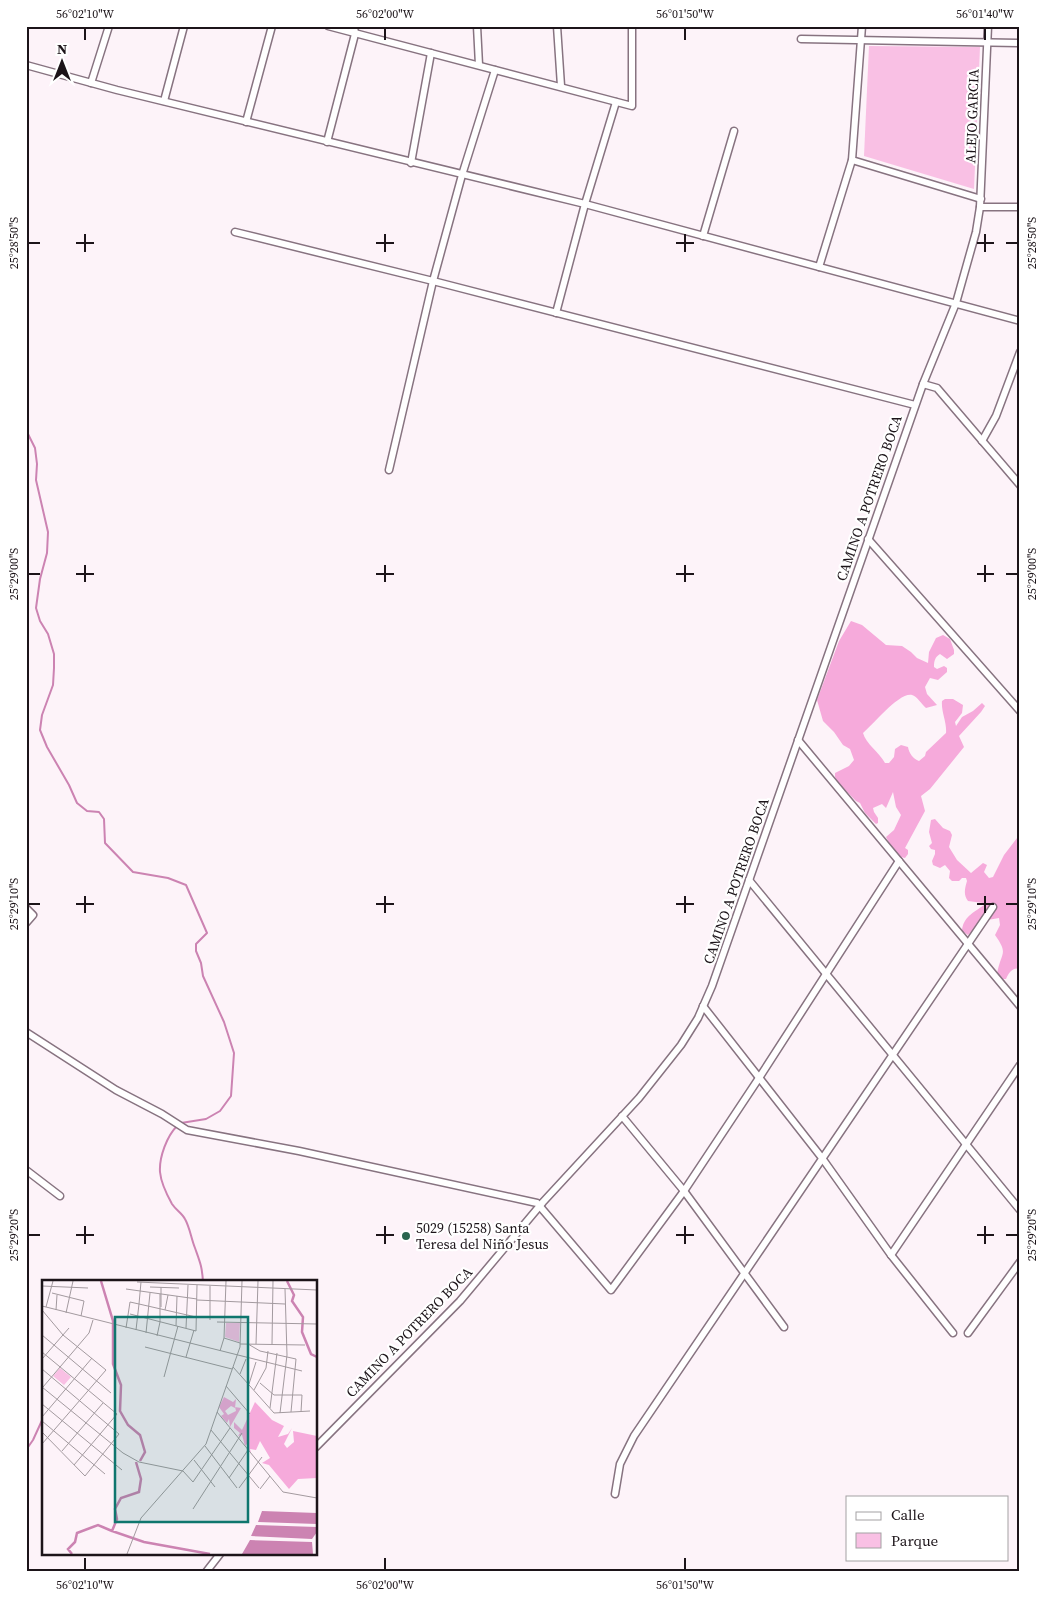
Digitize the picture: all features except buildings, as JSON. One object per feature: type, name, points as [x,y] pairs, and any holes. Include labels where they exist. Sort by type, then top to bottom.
[{"type":"street","points":[[91,83],[109,26]]},
{"type":"street","points":[[164,101],[184,26]]},
{"type":"street","points":[[246,122],[272,26]]},
{"type":"street","points":[[328,26],[354,30],[432,53],[632,106],[632,26]]},
{"type":"street","points":[[477,26],[479,65]]},
{"type":"street","points":[[557,26],[561,86]]},
{"type":"street","points":[[819,267],[852,160],[862,26]]},
{"type":"street","name":"ALEJO GARCIA","points":[[980,207],[988,26]]},
{"type":"street","points":[[327,142],[354,30]]},
{"type":"street","points":[[801,39],[1020,43]]},
{"type":"street","points":[[411,163],[432,53]]},
{"type":"street","points":[[26,65],[246,122],[585,204],[1020,320]]},
{"type":"street","points":[[389,470],[433,281],[462,175],[495,70]]},
{"type":"street","points":[[556,313],[585,204],[616,102]]},
{"type":"street","points":[[703,236],[734,131]]},
{"type":"street","points":[[852,160],[981,199]]},
{"type":"street","points":[[980,207],[1020,207]]},
{"type":"street","name":"CAMINO A POTRERO BOCA","points":[[318,1445],[460,1301],[540,1206],[639,1098],[681,1045],[703,1006],[712,986],[922,384],[956,303],[976,232],[980,207]]},
{"type":"street","points":[[235,232],[915,405]]},
{"type":"street","points":[[982,441],[996,416],[1020,352]]},
{"type":"street","points":[[922,384],[937,388],[1020,485]]},
{"type":"street","points":[[868,539],[1020,711]]},
{"type":"street","points":[[798,740],[1020,1006]]},
{"type":"street","points":[[26,1032],[116,1090],[176,1123],[197,1132],[299,1151],[530,1200],[540,1206],[611,1290],[684,1191],[899,861]]},
{"type":"street","points":[[749,880],[1020,1210]]},
{"type":"street","points":[[26,908],[32,915],[26,922]]},
{"type":"street","points":[[615,1494],[620,1464],[634,1436],[993,908]]},
{"type":"street","points":[[703,1006],[822,1158],[891,1255],[954,1333]]},
{"type":"street","points":[[891,1255],[1020,1066]]},
{"type":"street","points":[[622,1116],[684,1191],[784,1327]]},
{"type":"street","points":[[26,1170],[60,1196]]},
{"type":"street","points":[[968,1333],[1020,1262]]},
{"type":"street","points":[[206,1572],[218,1556]]},
{"type":"green space","points":[[869,46],[980,47],[974,189],[864,156]]},
{"type":"shaded area","points":[[851,621],[862,625],[886,645],[902,646],[917,658],[928,663],[929,652],[936,638],[943,635],[950,639],[954,650],[954,654],[947,659],[940,654],[937,656],[934,667],[937,669],[944,666],[947,668],[947,672],[938,680],[930,678],[925,687],[927,694],[937,705],[926,708],[914,696],[907,695],[886,710],[863,733],[867,741],[885,763],[889,763],[894,757],[895,749],[901,745],[908,747],[912,756],[919,761],[925,756],[926,752],[946,733],[942,705],[942,701],[945,699],[953,699],[963,705],[962,713],[955,722],[956,726],[962,717],[982,703],[985,706],[959,736],[964,747],[930,789],[921,796],[925,811],[905,848],[908,850],[908,854],[905,858],[896,856],[886,837],[894,830],[901,815],[896,807],[893,792],[886,808],[882,804],[873,808],[878,818],[878,823],[876,824],[865,813],[860,803],[839,784],[835,777],[835,773],[849,766],[854,760],[850,749],[843,745],[823,721],[817,700],[839,641]]},
{"type":"shaded area","points":[[935,819],[943,828],[950,831],[952,835],[949,847],[957,860],[971,873],[983,863],[987,865],[984,872],[989,878],[993,877],[1004,855],[1020,834],[1020,969],[1013,970],[1006,979],[1002,979],[997,974],[1003,953],[1002,946],[995,935],[1000,925],[999,918],[982,921],[968,935],[962,931],[966,919],[984,905],[983,903],[966,899],[966,878],[952,881],[949,878],[950,871],[945,865],[940,868],[933,865],[932,861],[935,850],[929,846],[932,843],[929,832],[931,820]]},
{"type":"waterway","points":[[26,430],[35,448],[36,480],[48,532],[47,553],[40,579],[36,608],[40,621],[48,634],[54,654],[53,685],[42,715],[40,730],[77,803],[87,811],[99,812],[104,819],[105,843],[133,872],[168,878],[186,885],[207,933],[196,944],[203,976],[224,1022],[234,1053],[231,1096],[220,1111],[206,1119],[181,1123]]},
{"type":"waterway","points":[[177,1126],[164,1147],[160,1166],[161,1176],[164,1189],[172,1204],[184,1217],[188,1226],[200,1264],[203,1280]]},
{"type":"waterway","points":[[26,1450],[42,1420]]},
{"type":"place","name":"5029 (15258) Santa Teresa del Niño Jesus","points":[[406,1236]]}]
